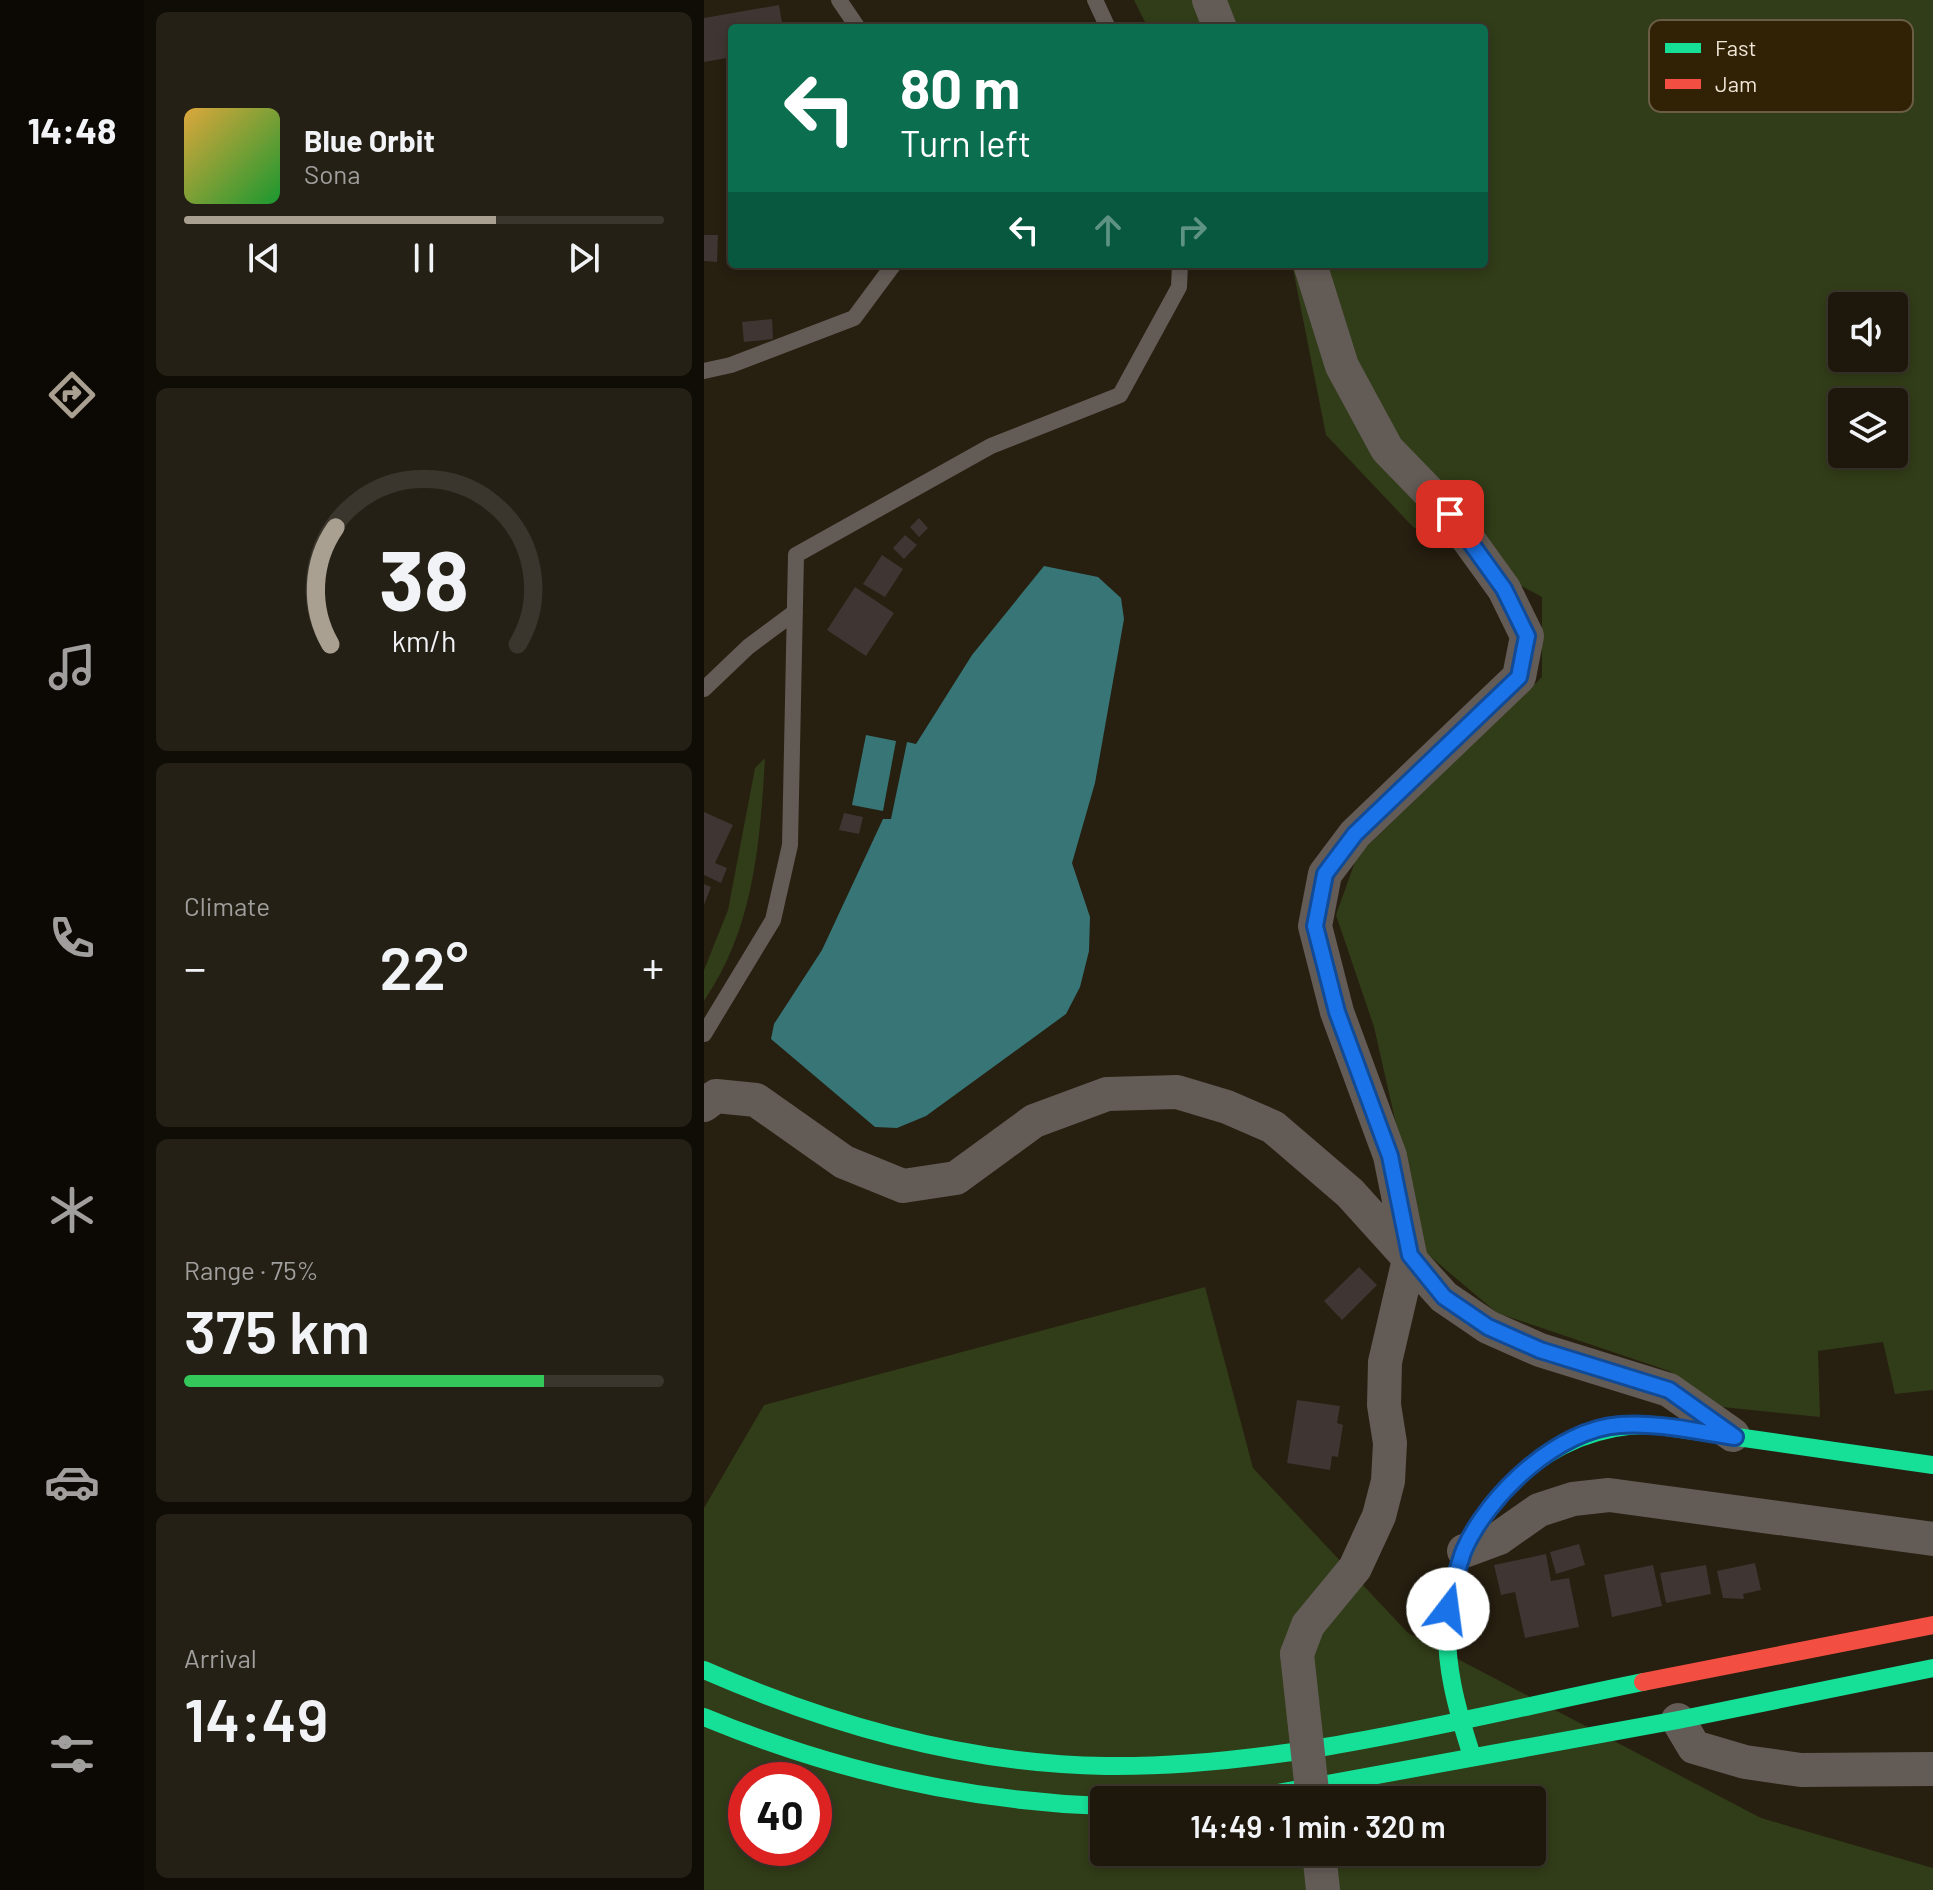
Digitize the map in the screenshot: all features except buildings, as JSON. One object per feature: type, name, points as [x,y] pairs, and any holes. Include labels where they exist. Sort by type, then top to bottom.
[{"type":"street","points":[[1209,0],[1218,24]]},
{"type":"street","points":[[1311,268],[1342,366],[1387,449],[1450,514],[1504,589],[1527,636],[1519,677],[1355,834],[1325,874],[1315,926],[1337,1012],[1390,1156],[1410,1255],[1385,1362],[1384,1405],[1390,1443],[1388,1481],[1379,1516],[1355,1568],[1308,1625],[1297,1654],[1311,1786]]},
{"type":"street","points":[[704,1105],[716,1096],[756,1100],[844,1162],[903,1186],[956,1178],[1034,1121],[1107,1094],[1177,1092],[1227,1107],[1273,1127],[1350,1193],[1410,1255],[1444,1297],[1488,1327],[1540,1350],[1669,1390],[1735,1437]]},
{"type":"street","points":[[1472,1756],[1459,1718],[1447,1651],[1448,1609],[1464,1551],[1482,1518],[1513,1481],[1547,1454],[1585,1434],[1618,1425],[1653,1425],[1933,1465]]},
{"type":"street","points":[[1464,1551],[1499,1538],[1539,1510],[1573,1499],[1609,1495],[1933,1539]]},
{"type":"street","points":[[704,1670],[767,1699],[865,1732],[976,1756],[1075,1765],[1164,1763],[1262,1754],[1933,1625]]},
{"type":"street","points":[[1326,1786],[1933,1668]]},
{"type":"street","points":[[704,1717],[748,1737],[853,1772],[974,1797],[1090,1805]]},
{"type":"street","points":[[1678,1720],[1694,1747],[1745,1762],[1801,1770],[1933,1769]]},
{"type":"lane","points":[[839,0],[855,24]]},
{"type":"lane","points":[[1095,0],[1106,24]]},
{"type":"lane","points":[[704,371],[731,365],[854,318],[891,268]]},
{"type":"lane","points":[[704,1034],[773,920],[786,860],[796,555],[991,446],[1120,395],[1179,287],[1180,268]]},
{"type":"lane","points":[[704,689],[748,647],[795,612]]},
{"type":"green space","points":[[1134,0],[1933,0],[1933,1390],[1895,1394],[1883,1342],[1818,1351],[1820,1417],[1722,1407],[1669,1371],[1497,1313],[1425,1252],[1374,1027],[1336,915],[1357,856],[1542,677],[1542,597],[1413,527],[1326,435],[1293,268],[1488,268],[1488,24],[1146,24]]},
{"type":"green space","points":[[765,758],[757,853],[744,914],[721,973],[704,1001],[704,970],[728,910],[755,768]]},
{"type":"green space","points":[[1205,1287],[1253,1468],[1408,1633],[1761,1818],[1933,1868],[1933,1890],[704,1890],[704,1508],[764,1405]]},
{"type":"water","points":[[1044,566],[1098,577],[1121,598],[1124,619],[1095,783],[1072,863],[1090,917],[1089,951],[1080,987],[1066,1014],[926,1116],[897,1128],[875,1127],[771,1039],[774,1024],[822,950],[883,819],[891,819],[907,742],[916,744],[972,655]]},
{"type":"water","points":[[866,735],[896,741],[883,811],[852,805]]},
{"type":"traffic: fast","points":[[1472,1756],[1449,1667],[1448,1612],[1456,1574],[1470,1539],[1490,1507],[1516,1479],[1545,1456],[1579,1438],[1615,1428],[1653,1425],[1933,1465]]},
{"type":"traffic: fast","points":[[1317,1786],[1678,1720],[1933,1668]]},
{"type":"traffic: fast","points":[[704,1670],[801,1708],[900,1738],[1002,1758],[1106,1766],[1241,1759],[1308,1750],[1643,1682]]},
{"type":"traffic: fast","points":[[704,1717],[802,1753],[900,1780],[1001,1798],[1090,1805]]},
{"type":"traffic: jam","points":[[1643,1682],[1933,1625]]},
{"type":"route","points":[[1448,1609],[1464,1551],[1482,1518],[1513,1481],[1547,1454],[1585,1434],[1618,1425],[1653,1425],[1735,1437],[1669,1390],[1540,1350],[1488,1327],[1444,1297],[1410,1255],[1390,1156],[1337,1012],[1315,926],[1325,874],[1355,834],[1519,677],[1527,636],[1504,589],[1450,514]]}]
